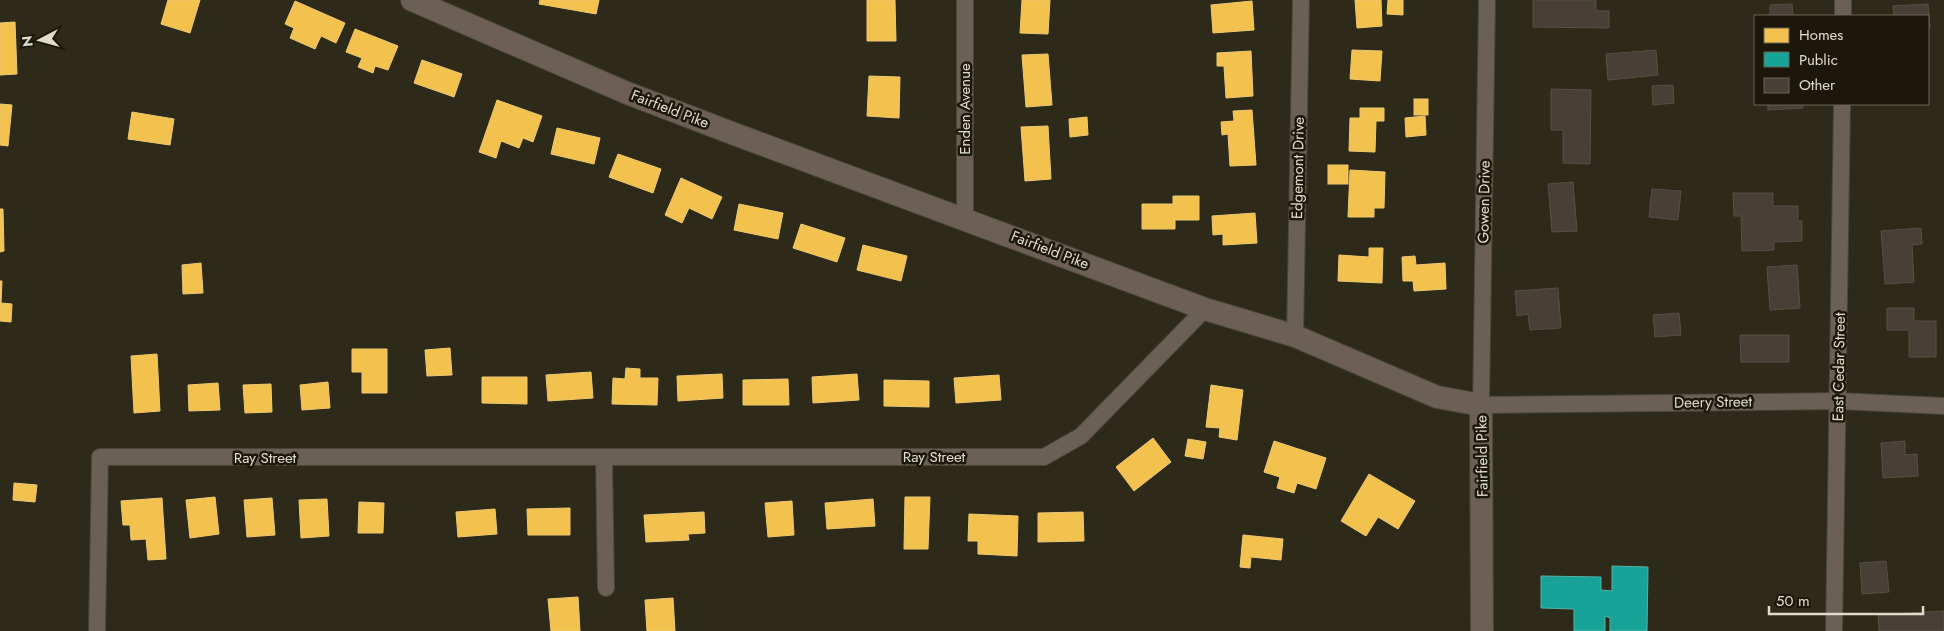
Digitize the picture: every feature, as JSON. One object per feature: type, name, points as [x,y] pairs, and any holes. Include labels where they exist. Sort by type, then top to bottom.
[{"type":"street","name":"Fairfield Pike","points":[[412,0],[636,96],[1205,309],[1295,336],[1437,397],[1481,405],[1482,631]]},
{"type":"street","name":"Enden Avenue","points":[[965,0],[965,218]]},
{"type":"street","name":"Edgemont Drive","points":[[1295,336],[1301,0]]},
{"type":"street","name":"Gowen Drive","points":[[1481,405],[1487,0]]},
{"type":"street","points":[[1843,0],[1843,15]]},
{"type":"street","name":"East Cedar Street","points":[[1834,631],[1839,401],[1842,105]]},
{"type":"street","name":"Ray Street","points":[[96,631],[100,457],[1044,457],[1081,436],[1205,309]]},
{"type":"street","name":"Deery Street","points":[[1481,405],[1839,401],[1944,406]]},
{"type":"street","points":[[604,458],[606,588]]},
{"type":"building: Homes","points":[[168,0],[200,0],[190,33],[161,24]]},
{"type":"building: Homes","points":[[540,0],[599,0],[596,14],[539,4]]},
{"type":"building: Homes","points":[[867,0],[895,0],[896,41],[867,41]]},
{"type":"building: Homes","points":[[1022,0],[1050,0],[1048,34],[1020,33]]},
{"type":"building: Homes","points":[[1355,0],[1381,0],[1382,26],[1357,28]]},
{"type":"building: Homes","points":[[1388,0],[1403,0],[1403,15],[1387,14]]},
{"type":"building: Homes","points":[[295,1],[345,23],[336,43],[321,36],[315,49],[290,38],[294,28],[285,24]]},
{"type":"building: Homes","points":[[1252,1],[1254,30],[1213,33],[1211,5]]},
{"type":"building: Homes","points":[[15,22],[17,74],[0,75],[0,23]]},
{"type":"building: Homes","points":[[355,29],[398,46],[388,70],[375,66],[373,73],[358,67],[362,58],[346,52]]},
{"type":"building: Homes","points":[[1352,50],[1382,51],[1380,81],[1350,79]]},
{"type":"building: Homes","points":[[1251,51],[1253,96],[1226,98],[1224,66],[1217,66],[1217,53]]},
{"type":"building: Homes","points":[[1048,54],[1052,105],[1026,107],[1022,55]]},
{"type":"building: Homes","points":[[422,60],[462,74],[454,97],[414,83]]},
{"type":"building: Homes","points":[[869,76],[900,77],[899,118],[867,116]]},
{"type":"building: Homes","points":[[1414,99],[1428,99],[1428,115],[1414,115]]},
{"type":"building: Homes","points":[[497,100],[542,116],[533,142],[523,138],[519,148],[501,141],[496,158],[479,152]]},
{"type":"building: Homes","points":[[0,104],[12,105],[8,146],[0,145]]},
{"type":"building: Homes","points":[[1360,108],[1384,108],[1384,121],[1376,121],[1375,152],[1349,151],[1350,118],[1360,118]]},
{"type":"building: Homes","points":[[1252,110],[1256,165],[1230,166],[1228,134],[1222,135],[1221,122],[1234,121],[1233,111]]},
{"type":"building: Homes","points":[[132,112],[174,119],[170,145],[128,139]]},
{"type":"building: Homes","points":[[1425,116],[1426,135],[1406,137],[1405,118]]},
{"type":"building: Homes","points":[[1087,117],[1088,135],[1070,137],[1069,119]]},
{"type":"building: Homes","points":[[1048,126],[1051,179],[1025,181],[1021,127]]},
{"type":"building: Homes","points":[[557,128],[600,138],[594,164],[551,154]]},
{"type":"building: Homes","points":[[618,154],[661,169],[653,193],[609,177]]},
{"type":"building: Homes","points":[[1328,165],[1348,165],[1348,184],[1328,184]]},
{"type":"building: Homes","points":[[1350,170],[1385,172],[1384,208],[1374,208],[1374,217],[1348,217]]},
{"type":"building: Homes","points":[[681,178],[722,197],[712,219],[689,208],[682,223],[665,215]]},
{"type":"building: Homes","points":[[1173,196],[1199,196],[1199,220],[1175,220],[1175,229],[1142,229],[1142,204],[1173,204]]},
{"type":"building: Homes","points":[[739,204],[783,213],[778,239],[734,230]]},
{"type":"building: Homes","points":[[0,209],[3,209],[4,251],[0,252]]},
{"type":"building: Homes","points":[[1255,213],[1257,243],[1223,245],[1223,234],[1213,235],[1212,216]]},
{"type":"building: Homes","points":[[801,224],[845,238],[837,262],[793,248]]},
{"type":"building: Homes","points":[[863,245],[907,256],[901,281],[857,270]]},
{"type":"building: Homes","points":[[1369,248],[1383,248],[1382,283],[1338,281],[1339,255],[1369,257]]},
{"type":"building: Homes","points":[[1415,256],[1416,265],[1445,263],[1446,289],[1414,291],[1413,281],[1403,281],[1402,257]]},
{"type":"building: Homes","points":[[201,263],[203,293],[183,294],[182,265]]},
{"type":"building: Homes","points":[[0,281],[2,281],[1,303],[12,304],[11,322],[0,321]]},
{"type":"building: Homes","points":[[450,348],[452,375],[427,376],[425,350]]},
{"type":"building: Homes","points":[[352,349],[387,349],[387,393],[362,393],[362,372],[352,372]]},
{"type":"building: Homes","points":[[157,354],[160,411],[134,413],[131,356]]},
{"type":"building: Homes","points":[[626,368],[640,369],[640,378],[658,378],[657,405],[612,404],[613,378],[625,379]]},
{"type":"building: Homes","points":[[591,372],[593,398],[548,401],[546,375]]},
{"type":"building: Homes","points":[[722,374],[723,398],[678,401],[677,376]]},
{"type":"building: Homes","points":[[857,374],[859,400],[813,403],[812,377]]},
{"type":"building: Homes","points":[[999,375],[1001,400],[956,403],[954,378]]},
{"type":"building: Homes","points":[[482,377],[527,377],[527,404],[482,403]]},
{"type":"building: Homes","points":[[788,379],[789,405],[743,405],[743,380]]},
{"type":"building: Homes","points":[[884,380],[929,381],[929,407],[884,406]]},
{"type":"building: Homes","points":[[328,382],[330,408],[302,410],[300,385]]},
{"type":"building: Homes","points":[[218,383],[220,410],[189,411],[188,385]]},
{"type":"building: Homes","points":[[271,384],[272,412],[245,413],[243,385]]},
{"type":"building: Homes","points":[[1211,385],[1243,390],[1237,440],[1219,437],[1220,428],[1206,427]]},
{"type":"building: Homes","points":[[1153,438],[1171,462],[1134,491],[1116,467]]},
{"type":"building: Homes","points":[[1188,439],[1206,442],[1203,459],[1185,456]]},
{"type":"building: Homes","points":[[1274,441],[1326,458],[1316,489],[1297,483],[1294,493],[1277,488],[1280,477],[1264,472]]},
{"type":"building: Homes","points":[[1369,474],[1415,501],[1398,529],[1378,517],[1366,536],[1341,521]]},
{"type":"building: Homes","points":[[14,483],[37,485],[35,502],[13,500]]},
{"type":"building: Homes","points":[[215,497],[219,534],[190,538],[186,500]]},
{"type":"building: Homes","points":[[905,497],[930,497],[928,549],[904,549]]},
{"type":"building: Homes","points":[[162,498],[166,559],[148,560],[146,539],[131,540],[130,525],[123,525],[121,501]]},
{"type":"building: Homes","points":[[272,498],[275,535],[247,537],[244,500]]},
{"type":"building: Homes","points":[[327,499],[329,536],[301,538],[299,500]]},
{"type":"building: Homes","points":[[873,499],[875,526],[827,529],[825,503]]},
{"type":"building: Homes","points":[[792,501],[794,535],[768,537],[765,503]]},
{"type":"building: Homes","points":[[359,502],[384,503],[383,533],[358,533]]},
{"type":"building: Homes","points":[[570,508],[570,535],[528,535],[527,509]]},
{"type":"building: Homes","points":[[495,509],[497,534],[458,537],[456,512]]},
{"type":"building: Homes","points":[[704,512],[705,533],[688,534],[689,540],[646,542],[644,515]]},
{"type":"building: Homes","points":[[1083,512],[1084,541],[1038,542],[1038,513]]},
{"type":"building: Homes","points":[[969,514],[1018,516],[1017,556],[978,554],[978,541],[968,541]]},
{"type":"building: Homes","points":[[1243,535],[1283,539],[1281,560],[1251,557],[1250,568],[1240,567]]},
{"type":"building: Homes","points":[[578,597],[580,631],[551,631],[548,599]]},
{"type":"building: Homes","points":[[673,598],[675,631],[647,631],[645,600]]},
{"type":"building: Public","points":[[1612,566],[1648,567],[1647,631],[1610,631],[1610,618],[1605,616],[1605,631],[1574,631],[1574,609],[1541,608],[1541,576],[1601,577],[1601,590],[1612,591]]},
{"type":"building: Other","points":[[1533,0],[1596,0],[1596,11],[1609,11],[1609,28],[1533,27]]},
{"type":"building: Other","points":[[1792,4],[1793,15],[1770,15],[1770,5]]},
{"type":"building: Other","points":[[1928,4],[1929,15],[1894,15],[1893,6]]},
{"type":"building: Other","points":[[1656,50],[1658,75],[1608,80],[1606,54]]},
{"type":"building: Other","points":[[1673,85],[1674,103],[1653,105],[1652,86]]},
{"type":"building: Other","points":[[1551,89],[1591,90],[1590,164],[1563,163],[1563,130],[1551,130]]},
{"type":"building: Other","points":[[1768,105],[1803,105],[1803,108],[1768,110]]},
{"type":"building: Other","points":[[1573,182],[1577,231],[1552,232],[1548,184]]},
{"type":"building: Other","points":[[1652,189],[1681,191],[1678,220],[1649,217]]},
{"type":"building: Other","points":[[1733,193],[1773,193],[1773,206],[1798,206],[1798,221],[1802,221],[1802,241],[1774,242],[1774,250],[1742,251],[1741,216],[1734,216]]},
{"type":"building: Other","points":[[1921,228],[1922,244],[1912,245],[1914,282],[1885,284],[1881,231]]},
{"type":"building: Other","points":[[1797,265],[1800,308],[1770,310],[1767,267]]},
{"type":"building: Other","points":[[1558,288],[1561,328],[1530,330],[1528,314],[1517,316],[1515,291]]},
{"type":"building: Other","points":[[1887,308],[1914,308],[1914,321],[1936,321],[1936,357],[1909,357],[1909,330],[1887,330]]},
{"type":"building: Other","points":[[1679,313],[1681,335],[1655,337],[1653,315]]},
{"type":"building: Other","points":[[1740,335],[1789,335],[1789,362],[1741,362]]},
{"type":"building: Other","points":[[1905,441],[1905,455],[1917,454],[1918,476],[1883,478],[1881,443]]},
{"type":"building: Other","points":[[1886,561],[1889,592],[1862,594],[1860,563]]},
{"type":"building: Other","points":[[1944,611],[1944,631],[1879,631],[1878,615]]}]
